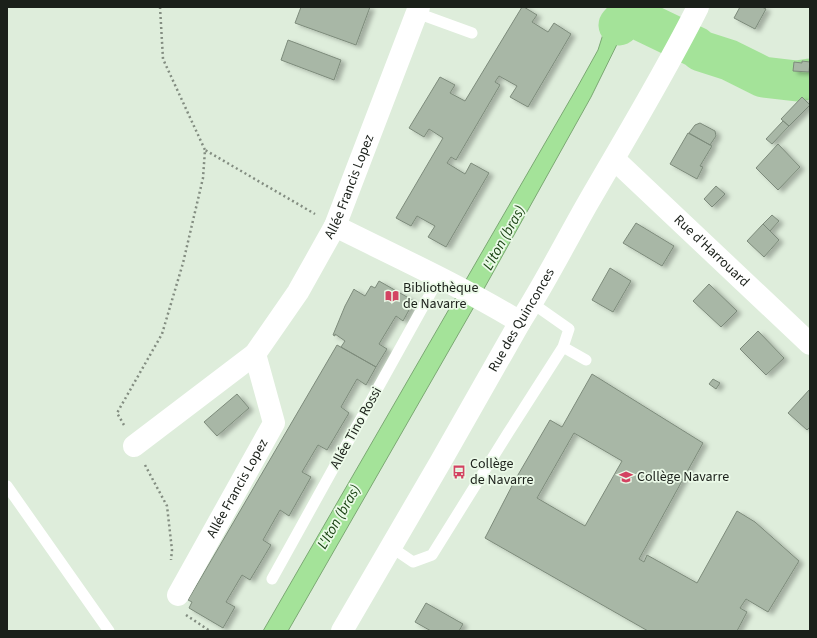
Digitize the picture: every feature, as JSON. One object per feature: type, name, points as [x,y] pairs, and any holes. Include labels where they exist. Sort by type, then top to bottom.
[{"type":"street","name":"Rue des Quinconces","points":[[342,631],[532,303],[673,55],[698,7]]},
{"type":"street","name":"Allée Francis Lopez","points":[[134,446],[255,354],[298,292],[335,226],[418,10]]},
{"type":"street","name":"Rue d'Harrouard","points":[[614,159],[810,344]]},
{"type":"street","points":[[335,226],[448,282],[520,322]]},
{"type":"street","name":"Allée Francis Lopez","points":[[178,595],[274,423],[255,354]]},
{"type":"lane","points":[[418,10],[472,33]]},
{"type":"lane","name":"Allée Tino Rossi","points":[[272,579],[448,282]]},
{"type":"lane","points":[[391,546],[413,562],[432,555],[563,347],[569,329],[532,303]]},
{"type":"lane","points":[[563,347],[586,360]]},
{"type":"lane","points":[[7,486],[109,631]]},
{"type":"path","points":[[160,7],[163,59],[204,150],[203,178],[184,263],[162,334],[117,413],[167,506],[172,550],[170,564]]},
{"type":"path","points":[[204,150],[335,226]]},
{"type":"path","points":[[178,595],[186,616],[210,631]]},
{"type":"water","points":[[623,7],[635,7],[669,26],[662,39],[628,22],[591,97],[471,312],[288,631],[263,631],[578,86],[598,50],[605,28],[618,16]]},
{"type":"water","points":[[699,42],[767,68],[791,71],[810,71],[810,86],[772,86],[755,82],[692,55]]},
{"type":"building","points":[[301,7],[370,7],[356,45],[295,23]]},
{"type":"building","points":[[522,7],[537,15],[532,22],[548,32],[554,23],[571,34],[528,107],[510,97],[517,86],[499,76],[495,82],[500,85],[456,160],[451,157],[447,163],[465,174],[471,163],[489,173],[446,247],[428,237],[435,226],[417,216],[411,226],[396,218],[443,138],[429,129],[424,137],[409,128],[440,77],[455,85],[450,93],[465,101]]},
{"type":"building","points":[[740,7],[762,7],[766,9],[755,29],[734,18]]},
{"type":"building","points":[[288,40],[341,60],[334,80],[281,60]]},
{"type":"building","points":[[802,61],[810,62],[809,72],[793,71],[794,62],[802,63]]},
{"type":"building","points":[[802,97],[810,105],[789,126],[781,119]]},
{"type":"building","points":[[783,121],[789,126],[772,144],[766,139]]},
{"type":"building","points":[[700,123],[715,131],[716,136],[710,145],[689,133],[695,125]]},
{"type":"building","points":[[688,133],[712,146],[700,166],[703,167],[697,179],[670,164]]},
{"type":"building","points":[[778,144],[800,167],[778,190],[756,168]]},
{"type":"building","points":[[716,186],[725,194],[712,207],[704,199]]},
{"type":"building","points":[[772,215],[779,221],[770,231],[763,224]]},
{"type":"building","points":[[636,223],[674,246],[662,266],[623,243]]},
{"type":"building","points":[[763,224],[779,240],[764,257],[747,241]]},
{"type":"building","points":[[610,268],[631,281],[613,312],[592,300]]},
{"type":"building","points":[[379,281],[414,301],[403,321],[396,316],[379,344],[387,349],[376,367],[341,347],[345,341],[335,334],[335,336],[333,335],[354,289],[365,296],[371,286],[375,288]]},
{"type":"building","points":[[709,284],[737,311],[721,327],[693,301]]},
{"type":"building","points":[[758,331],[784,358],[766,375],[740,349]]},
{"type":"building","points":[[337,345],[376,367],[366,385],[357,379],[341,407],[349,413],[327,450],[318,445],[302,472],[311,477],[289,516],[280,510],[263,540],[271,545],[250,580],[242,575],[226,602],[235,607],[223,628],[189,608],[192,602],[188,600]]},
{"type":"building","points":[[592,374],[703,443],[639,559],[644,562],[647,555],[697,583],[737,511],[755,522],[799,561],[768,612],[746,599],[740,608],[747,612],[737,631],[648,631],[485,538],[515,480],[550,420],[562,427]],"holes":[[[574,433],[622,461],[585,526],[537,498]]]},
{"type":"building","points":[[713,379],[720,383],[716,389],[709,384]]},
{"type":"building","points":[[810,389],[810,427],[807,430],[788,413]]},
{"type":"building","points":[[237,394],[249,408],[217,436],[204,422]]},
{"type":"building","points":[[426,603],[463,624],[459,631],[431,631],[415,622]]},
{"type":"waterway","name":"L'Iton (bras)","points":[[619,25],[630,13],[644,22],[696,47],[701,51],[729,60],[763,77],[797,81],[810,79]]},
{"type":"place","name":"Bibliothèque de Navarre","points":[[392,296]]},
{"type":"place","name":"Collège de Navarre","points":[[459,472]]},
{"type":"place","name":"Collège Navarre","points":[[626,477]]}]
